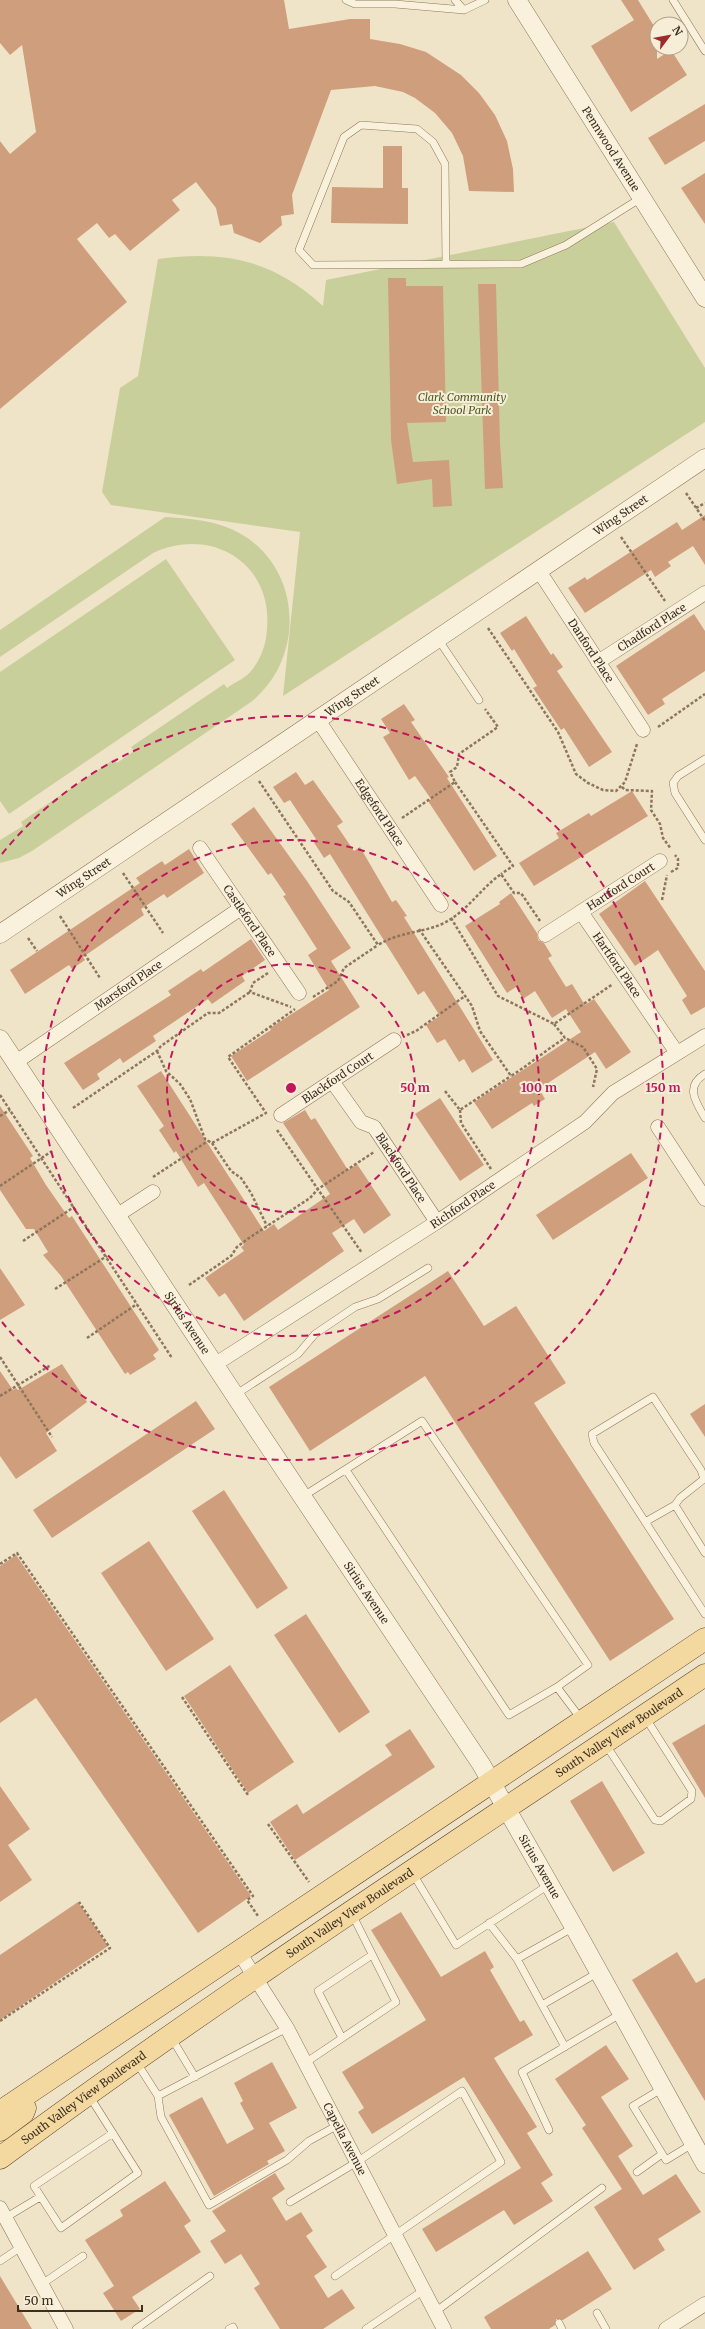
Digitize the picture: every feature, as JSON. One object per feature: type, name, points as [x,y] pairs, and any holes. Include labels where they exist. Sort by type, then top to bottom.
[{"type":"main road","points":[[0,2112],[705,1639]]},
{"type":"main road","points":[[698,1679],[688,1668],[705,1655]]},
{"type":"main road","name":"South Valley View Boulevard","points":[[0,2158],[87,2093],[209,2008],[698,1679]]},
{"type":"main road","points":[[335,1888],[351,1913]]},
{"type":"main road","points":[[192,1983],[209,2008]]},
{"type":"main road","points":[[0,2130],[23,2113],[33,2090]]},
{"type":"street","name":"Pennwood Avenue","points":[[517,0],[705,298]]},
{"type":"street","name":"Wing Street","points":[[0,934],[705,458]]},
{"type":"street","name":"Danford Place","points":[[539,571],[598,662],[646,732]]},
{"type":"street","name":"Chadford Place","points":[[598,662],[705,593]]},
{"type":"street","name":"Edgeford Place","points":[[318,720],[441,905]]},
{"type":"street","name":"Castleford Place","points":[[200,848],[299,993]]},
{"type":"street","name":"Hartford Court","points":[[581,912],[660,861]]},
{"type":"street","name":"Marsford Place","points":[[16,1062],[241,908]]},
{"type":"street","points":[[547,934],[581,912]]},
{"type":"street","name":"Hartford Place","points":[[581,912],[677,1053]]},
{"type":"street","name":"Richford Place","points":[[214,1365],[437,1222],[585,1122],[613,1093],[705,1036]]},
{"type":"street","name":"Sirius Avenue","points":[[0,1039],[214,1365],[492,1782],[600,1972],[705,2164]]},
{"type":"street","name":"Blackford Court","points":[[275,1120],[394,1040]]},
{"type":"street","name":"Blackford Place","points":[[332,1081],[361,1122],[374,1127],[437,1222]]},
{"type":"street","points":[[658,1127],[705,1199]]},
{"type":"street","points":[[116,1216],[150,1187]]},
{"type":"street","name":"Capella Avenue","points":[[239,1952],[287,2028],[444,2329]]},
{"type":"street","points":[[3,2213],[66,2329]]},
{"type":"street","points":[[666,2329],[705,2304]]},
{"type":"lane","points":[[346,0],[355,4],[394,2],[464,10],[485,0]]},
{"type":"lane","points":[[455,0],[464,10]]},
{"type":"lane","points":[[673,0],[705,51]]},
{"type":"lane","points":[[446,264],[445,164],[433,142],[417,128],[361,125],[344,136],[299,250],[313,265],[522,264],[566,245],[642,197]]},
{"type":"lane","points":[[438,639],[478,700]]},
{"type":"lane","points":[[705,759],[678,776],[673,783],[675,793],[705,840]]},
{"type":"lane","points":[[705,1074],[695,1082],[692,1089],[693,1096],[705,1118]]},
{"type":"lane","points":[[235,1396],[298,1354],[315,1334],[355,1307],[378,1299],[428,1268]]},
{"type":"lane","points":[[645,1522],[675,1505],[680,1498],[704,1479],[701,1470],[653,1398],[592,1434],[594,1443],[645,1522],[705,1614]]},
{"type":"lane","points":[[302,1497],[422,1421],[588,1665],[557,1687],[509,1715],[346,1470]]},
{"type":"lane","points":[[675,1505],[705,1553]]},
{"type":"lane","points":[[557,1687],[582,1721]]},
{"type":"lane","points":[[604,1743],[655,1820],[661,1821],[691,1799],[692,1791],[644,1716]]},
{"type":"lane","points":[[412,1872],[456,1945],[550,1884]]},
{"type":"lane","points":[[306,2063],[396,2002],[351,1913]]},
{"type":"lane","points":[[489,1924],[517,1959],[566,2047]]},
{"type":"lane","points":[[517,1959],[574,1927]]},
{"type":"lane","points":[[342,2038],[318,1991],[372,1955]]},
{"type":"lane","points":[[542,2005],[600,1972]]},
{"type":"lane","points":[[549,2130],[522,2072],[622,2013]]},
{"type":"lane","points":[[158,2096],[287,2028]]},
{"type":"lane","points":[[170,2035],[195,2076]]},
{"type":"lane","points":[[135,2060],[158,2096],[161,2117],[209,2205],[287,2160],[308,2141],[338,2125]]},
{"type":"lane","points":[[663,2088],[633,2106],[666,2160],[694,2143]]},
{"type":"lane","points":[[290,2202],[357,2162],[462,2092],[501,2162],[394,2234],[335,2276]]},
{"type":"lane","points":[[87,2093],[138,2173],[60,2228],[34,2186],[112,2133]]},
{"type":"lane","points":[[637,2172],[662,2154]]},
{"type":"lane","points":[[435,2312],[602,2188]]},
{"type":"lane","points":[[3,2213],[40,2197]]},
{"type":"lane","points":[[0,2261],[21,2247]]},
{"type":"lane","points":[[42,2284],[83,2256]]},
{"type":"lane","points":[[136,2329],[210,2276]]},
{"type":"lane","points":[[366,2329],[424,2290]]},
{"type":"lane","points":[[597,2313],[606,2329]]},
{"type":"lane","points":[[229,2329],[233,2326],[234,2329]]},
{"type":"path","points":[[686,493],[705,521]]},
{"type":"path","points":[[696,508],[705,503]]},
{"type":"path","points":[[621,538],[674,613]]},
{"type":"path","points":[[488,628],[558,732],[576,774],[588,783],[603,790],[616,791],[622,787],[646,732],[705,694]]},
{"type":"path","points":[[259,781],[333,891],[349,902],[378,945],[392,936],[442,924],[472,904],[486,885],[512,866],[455,782],[450,772],[457,767],[459,754],[498,727],[478,700]]},
{"type":"path","points":[[389,827],[455,782]]},
{"type":"path","points":[[622,787],[625,790],[652,791],[651,810],[660,824],[663,838],[678,859],[678,868],[666,875],[662,900]]},
{"type":"path","points":[[123,873],[163,933]]},
{"type":"path","points":[[501,874],[514,893],[521,893],[547,934]]},
{"type":"path","points":[[60,916],[100,978]]},
{"type":"path","points":[[451,918],[498,996],[554,1024],[565,1038],[583,1047],[597,1069],[592,1087]]},
{"type":"path","points":[[419,930],[472,1006],[480,1031],[511,1076]]},
{"type":"path","points":[[28,938],[36,950]]},
{"type":"path","points":[[554,1024],[624,976]]},
{"type":"path","points":[[73,1108],[157,1051],[161,1046],[208,1013],[219,1013],[250,992]]},
{"type":"path","points":[[394,1040],[416,1031],[465,996]]},
{"type":"path","points":[[295,1009],[228,1057],[266,1113],[275,1120],[318,1188],[370,1264]]},
{"type":"path","points":[[460,1110],[532,1062],[539,1054],[565,1038]]},
{"type":"path","points":[[157,1051],[166,1071],[180,1084],[190,1099],[205,1140],[212,1144],[231,1171],[241,1178],[252,1193],[267,1226]]},
{"type":"path","points":[[445,1091],[460,1110],[461,1123],[498,1181]]},
{"type":"path","points":[[0,1095],[107,1256],[172,1358]]},
{"type":"path","points":[[0,1116],[10,1110]]},
{"type":"path","points":[[212,1144],[266,1113]]},
{"type":"path","points":[[150,1187],[208,1141]]},
{"type":"path","points":[[189,1285],[231,1256],[237,1247],[310,1198],[318,1188],[386,1144]]},
{"type":"path","points":[[0,1186],[52,1151]]},
{"type":"path","points":[[23,1241],[74,1207]]},
{"type":"path","points":[[55,1289],[107,1256]]},
{"type":"path","points":[[87,1338],[137,1304]]},
{"type":"path","points":[[0,1357],[52,1437]]},
{"type":"path","points":[[0,1396],[51,1365]]},
{"type":"path","points":[[0,1564],[17,1553],[253,1896],[248,1900],[258,1916]]},
{"type":"path","points":[[182,1697],[248,1795]]},
{"type":"path","points":[[268,1824],[309,1882]]},
{"type":"path","points":[[0,2021],[110,1948],[79,1902]]},
{"type":"green space","name":"Clark Community School Park","points":[[614,222],[705,368],[705,422],[283,696],[300,532],[111,505],[102,492],[120,388],[138,376],[158,259],[205,256],[247,262],[286,278],[304,290],[323,306],[326,280]]},
{"type":"green space","points":[[165,517],[204,521],[232,529],[241,534],[261,550],[276,569],[286,592],[290,615],[288,639],[281,663],[269,684],[251,702],[32,851],[19,858],[0,863],[0,840],[23,826],[21,822],[114,759],[117,763],[134,751],[131,747],[224,684],[227,688],[243,678],[251,671],[260,657],[264,646],[267,629],[266,606],[260,585],[249,569],[234,556],[216,548],[196,544],[175,546],[153,553],[0,657],[0,630]]},
{"type":"green space","points":[[166,559],[235,660],[9,814],[0,801],[0,672]]},
{"type":"building","points":[[0,0],[284,0],[289,29],[350,19],[370,19],[370,39],[400,44],[426,52],[461,75],[479,93],[495,115],[507,141],[513,169],[514,192],[469,191],[463,156],[452,133],[435,113],[415,98],[403,92],[375,86],[331,90],[292,195],[294,214],[281,216],[282,225],[260,243],[234,233],[232,224],[220,226],[216,208],[196,182],[172,200],[180,210],[130,251],[115,234],[109,238],[97,223],[77,239],[127,302],[0,409],[0,141],[10,154],[36,132],[22,45],[10,55],[0,43]]},
{"type":"building","points":[[621,0],[638,0],[649,18],[649,56],[657,56],[657,59],[662,56],[675,56],[687,75],[631,112],[591,46],[634,20]]},
{"type":"building","points":[[705,104],[705,141],[665,165],[648,138]]},
{"type":"building","points":[[383,146],[402,146],[402,188],[408,188],[408,224],[331,223],[332,187],[383,188]]},
{"type":"building","points":[[705,173],[705,224],[681,188]]},
{"type":"building","points":[[388,278],[406,278],[406,286],[443,286],[446,422],[407,423],[413,462],[449,460],[452,506],[433,507],[432,479],[397,484],[391,440]]},
{"type":"building","points":[[478,284],[496,284],[500,443],[503,488],[485,489]]},
{"type":"building","points":[[705,515],[705,565],[693,546],[668,562],[671,566],[655,577],[651,570],[585,613],[568,588],[585,577],[587,580],[677,522],[682,530]]},
{"type":"building","points":[[694,614],[705,631],[705,671],[662,699],[665,704],[648,715],[616,666]]},
{"type":"building","points":[[526,616],[551,655],[553,653],[563,667],[557,671],[612,752],[589,767],[564,728],[561,730],[533,688],[537,686],[514,649],[512,651],[500,633]]},
{"type":"building","points":[[404,704],[415,720],[411,722],[449,777],[447,778],[497,856],[474,871],[428,801],[431,799],[415,776],[409,780],[383,737],[390,733],[381,719]]},
{"type":"building","points":[[296,772],[305,785],[313,780],[343,822],[337,826],[354,851],[360,847],[392,902],[396,900],[407,916],[404,917],[493,1060],[472,1073],[464,1059],[459,1062],[445,1039],[437,1043],[426,1025],[440,1016],[424,991],[418,995],[330,854],[324,858],[313,841],[316,839],[290,800],[284,803],[273,787]]},
{"type":"building","points":[[632,791],[648,816],[534,886],[519,863],[559,838],[556,833],[589,813],[591,816]]},
{"type":"building","points":[[254,807],[307,881],[351,948],[331,961],[360,1007],[247,1081],[231,1056],[271,1030],[270,1028],[329,990],[308,955],[317,949],[283,896],[286,895],[271,873],[268,875],[231,824]]},
{"type":"building","points":[[189,849],[204,873],[167,898],[164,894],[141,909],[144,915],[83,957],[85,960],[72,969],[69,965],[25,994],[10,970],[140,883],[136,878],[162,861],[165,865]]},
{"type":"building","points":[[645,881],[705,971],[705,1007],[691,1015],[682,1000],[687,996],[658,950],[635,966],[599,914]]},
{"type":"building","points":[[511,893],[537,933],[538,940],[544,943],[552,956],[548,958],[566,987],[572,984],[585,1005],[594,999],[631,1052],[606,1069],[595,1052],[539,1089],[545,1099],[534,1106],[532,1103],[492,1129],[474,1102],[581,1032],[566,1009],[552,1018],[535,991],[523,999],[516,987],[507,993],[465,926],[500,904],[499,902]]},
{"type":"building","points":[[251,939],[265,960],[242,976],[245,981],[212,1004],[208,999],[153,1036],[156,1041],[123,1063],[120,1058],[97,1074],[100,1079],[83,1090],[64,1063],[171,995],[168,991],[201,969],[203,972]]},
{"type":"building","points":[[161,1071],[264,1231],[274,1224],[278,1230],[330,1194],[283,1123],[305,1110],[311,1120],[315,1118],[348,1170],[357,1164],[391,1215],[364,1234],[354,1219],[332,1233],[344,1251],[244,1321],[225,1293],[219,1297],[205,1278],[244,1251],[241,1247],[244,1245],[204,1183],[198,1187],[176,1151],[174,1153],[159,1130],[164,1126],[137,1086]]},
{"type":"building","points":[[440,1098],[484,1165],[460,1181],[415,1114]]},
{"type":"building","points":[[0,1106],[33,1156],[30,1158],[46,1185],[69,1218],[72,1216],[159,1350],[153,1355],[156,1359],[130,1375],[128,1372],[125,1374],[61,1276],[43,1255],[48,1252],[34,1229],[26,1229],[0,1190]]},
{"type":"building","points":[[631,1153],[648,1178],[553,1240],[536,1215]]},
{"type":"building","points":[[0,1268],[25,1305],[0,1320]]},
{"type":"building","points":[[448,1271],[484,1326],[516,1306],[566,1383],[534,1403],[674,1619],[610,1661],[425,1376],[310,1451],[269,1387]]},
{"type":"building","points":[[62,1364],[87,1402],[46,1433],[57,1451],[16,1479],[0,1456],[0,1371],[13,1390],[16,1388],[18,1390]]},
{"type":"building","points":[[196,1401],[215,1429],[52,1538],[33,1510]]},
{"type":"building","points":[[705,1404],[705,1437],[690,1414]]},
{"type":"building","points":[[224,1490],[288,1588],[257,1609],[192,1511]]},
{"type":"building","points":[[149,1541],[214,1639],[166,1671],[101,1573]]},
{"type":"building","points":[[16,1555],[251,1896],[198,1933],[36,1698],[0,1723],[0,1566]]},
{"type":"building","points":[[306,1614],[370,1712],[339,1733],[274,1635]]},
{"type":"building","points":[[230,1665],[294,1762],[248,1793],[184,1696]]},
{"type":"building","points":[[705,1724],[705,1798],[672,1743]]},
{"type":"building","points":[[410,1729],[435,1767],[295,1860],[270,1822],[297,1804],[303,1814],[392,1755],[385,1745]]},
{"type":"building","points":[[602,1781],[645,1853],[613,1872],[570,1801]]},
{"type":"building","points":[[0,1786],[30,1829],[8,1845],[32,1880],[0,1902]]},
{"type":"building","points":[[78,1902],[108,1946],[0,2020],[0,1955]]},
{"type":"building","points":[[401,1912],[441,1977],[485,1951],[494,1967],[490,1970],[520,2022],[524,2020],[533,2035],[494,2058],[537,2127],[527,2133],[553,2175],[541,2183],[553,2201],[514,2225],[504,2210],[436,2252],[422,2229],[521,2168],[464,2077],[372,2134],[358,2112],[364,2108],[342,2072],[426,2020],[371,1930]]},
{"type":"building","points":[[677,1952],[696,1983],[705,1978],[705,2101],[632,1980]]},
{"type":"building","points":[[606,2045],[629,2079],[601,2097],[633,2146],[618,2156],[643,2195],[676,2174],[701,2212],[658,2239],[665,2250],[634,2270],[594,2207],[622,2189],[582,2128],[586,2125],[555,2079]]},
{"type":"building","points":[[272,2062],[297,2108],[269,2123],[285,2151],[267,2161],[269,2164],[214,2196],[169,2115],[202,2097],[227,2144],[254,2129],[240,2103],[243,2101],[234,2083]]},
{"type":"building","points":[[275,2173],[285,2189],[272,2198],[286,2221],[301,2212],[313,2231],[306,2236],[327,2267],[314,2276],[328,2298],[342,2289],[355,2308],[323,2329],[280,2329],[254,2288],[260,2284],[241,2254],[225,2264],[210,2241],[226,2231],[212,2211]]},
{"type":"building","points":[[165,2181],[191,2221],[184,2226],[201,2252],[132,2297],[140,2309],[121,2321],[103,2293],[114,2286],[85,2240],[123,2216],[120,2210]]},
{"type":"building","points":[[588,2251],[612,2289],[563,2320],[556,2319],[555,2325],[549,2329],[491,2329],[484,2317]]},
{"type":"building","points":[[0,2276],[32,2329],[0,2329]]}]
